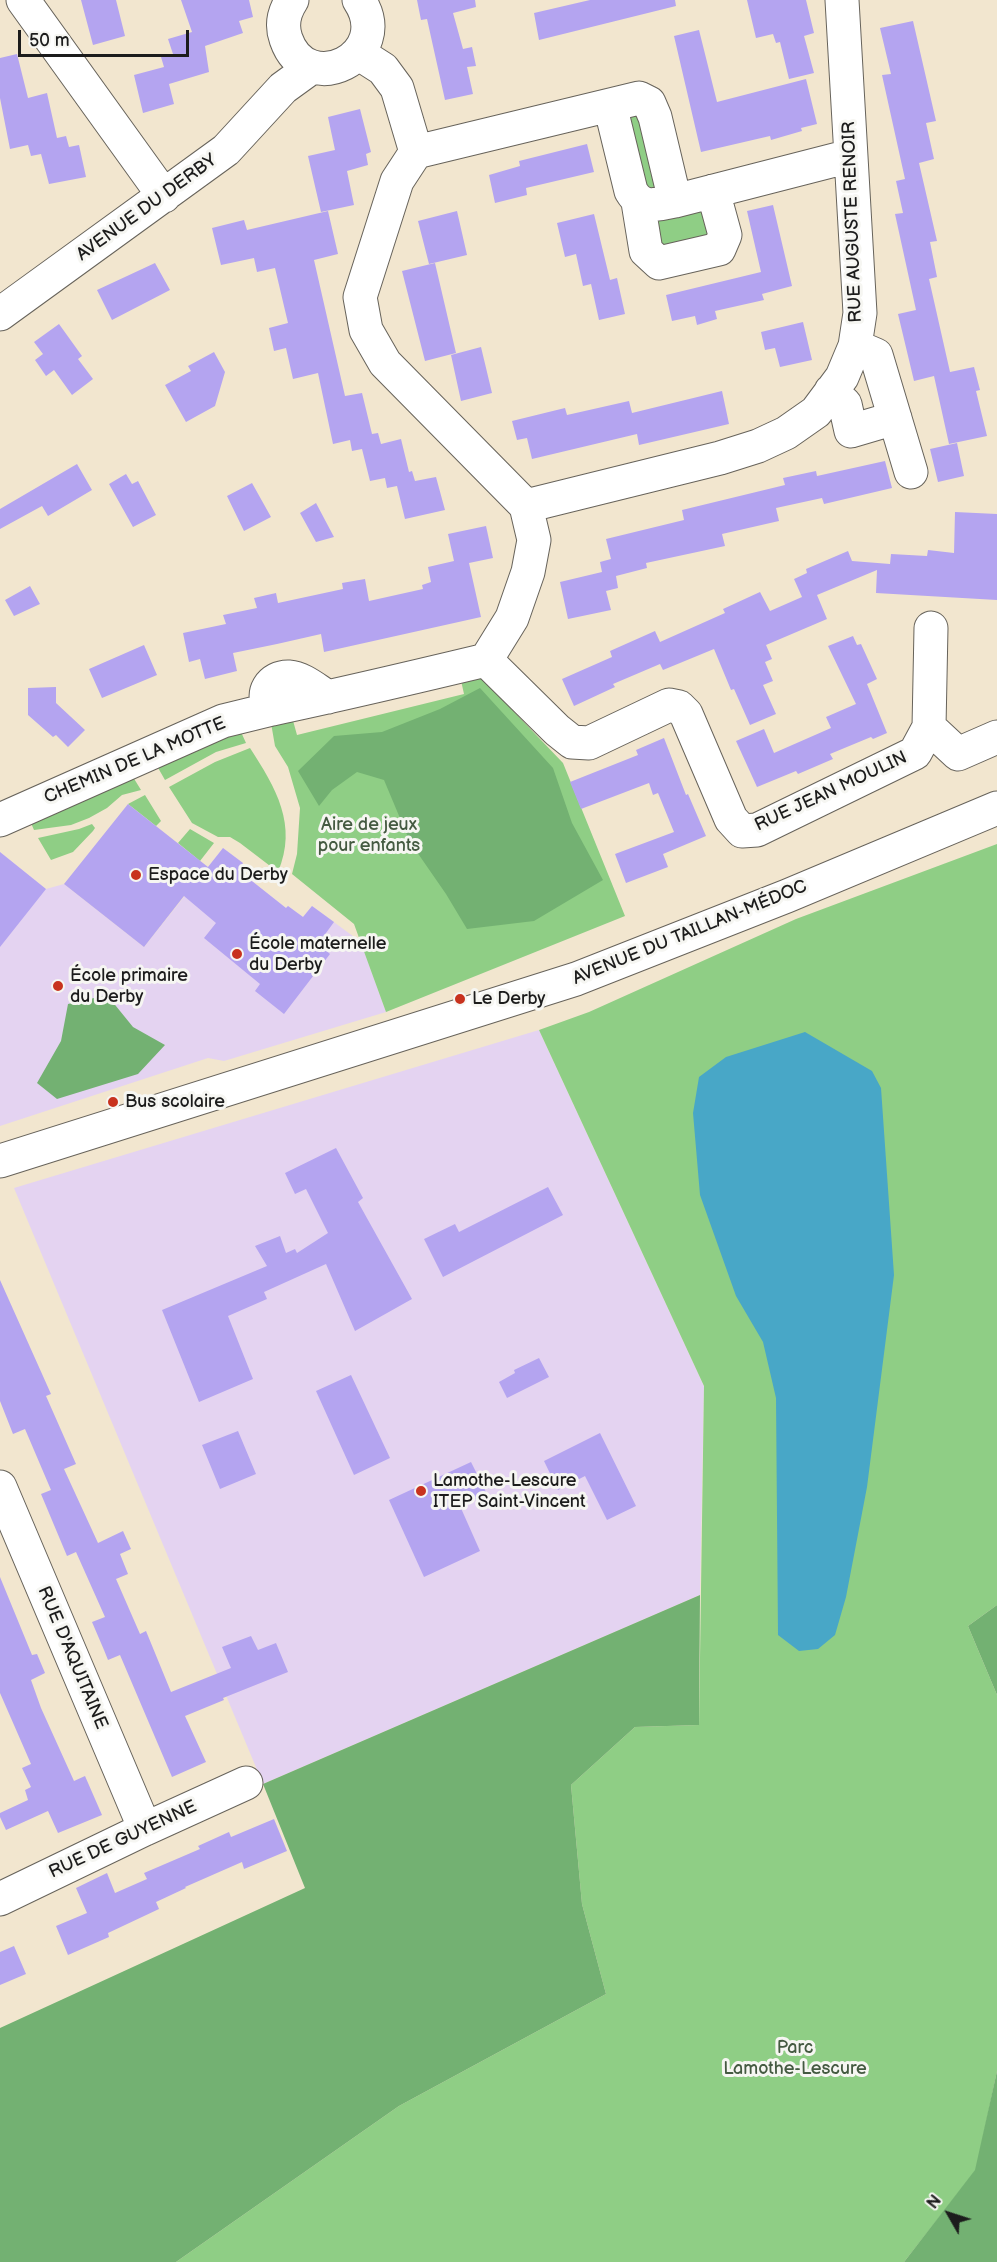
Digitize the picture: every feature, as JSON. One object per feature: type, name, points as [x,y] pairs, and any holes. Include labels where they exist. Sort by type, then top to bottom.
[{"type":"street","points":[[23,0],[164,196]]},
{"type":"street","name":"AVENUE DU DERBY","points":[[0,314],[226,150],[283,88],[300,57],[284,34],[283,21],[292,0]]},
{"type":"street","points":[[300,57],[331,68],[343,65],[358,53],[367,38],[368,25],[366,12],[359,0]]},
{"type":"street","name":"RUE AUGUSTE RENOIR","points":[[526,506],[720,458],[758,446],[786,433],[816,412],[842,377],[855,346],[860,313],[842,0]]},
{"type":"street","points":[[358,53],[383,69],[398,88],[416,152]]},
{"type":"street","points":[[486,660],[512,618],[528,572],[534,540],[526,506],[385,363],[366,330],[360,297],[398,181],[416,152],[639,98],[649,103],[655,117],[675,201]]},
{"type":"street","points":[[610,105],[631,191],[638,202],[646,251],[659,263],[719,249],[725,235],[713,191]]},
{"type":"street","points":[[638,202],[647,206],[675,201],[850,156]]},
{"type":"street","points":[[855,346],[876,355],[911,472]]},
{"type":"street","points":[[831,391],[845,404],[851,431],[895,418]]},
{"type":"street","name":"RUE JEAN MOULIN","points":[[486,660],[572,742],[589,744],[669,705],[679,707],[686,714],[731,819],[742,831],[757,830],[915,753],[929,727],[931,628]]},
{"type":"street","name":"CHEMIN DE LA MOTTE","points":[[0,820],[223,722],[272,709],[267,704],[266,691],[280,678],[290,677],[302,681],[328,697],[486,660]]},
{"type":"street","points":[[929,727],[958,754],[997,737]]},
{"type":"street","name":"AVENUE DU TAILLAN-MÉDOC","points":[[0,1161],[576,979],[776,900],[997,808]]},
{"type":"street","name":"RUE D'AQUITAINE","points":[[0,1487],[145,1829]]},
{"type":"street","name":"RUE DE GUYENNE","points":[[0,1899],[246,1783]]},
{"type":"shaded area","points":[[223,848],[243,863],[238,870],[286,908],[288,906],[303,917],[312,906],[361,942],[386,1012],[224,1061],[208,1058],[0,1126],[0,852],[46,889],[64,884],[144,947]]},
{"type":"shaded area","name":"Lamothe-Lescure ITEP Saint-Vincent","points":[[539,1030],[704,1386],[700,1595],[263,1784],[14,1188]]},
{"type":"green space","points":[[633,110],[641,112],[660,180],[651,198],[626,126]]},
{"type":"green space","points":[[707,208],[714,236],[661,249],[654,221]]},
{"type":"green space","name":"Aire de jeux pour enfants","points":[[476,672],[563,763],[625,916],[386,1012],[354,924],[292,874],[297,854],[300,808],[288,767],[275,746],[271,723],[292,717],[297,735],[464,694],[460,676]]},
{"type":"green space","points":[[480,688],[553,768],[572,823],[603,880],[534,921],[467,929],[410,842],[384,780],[357,772],[332,790],[319,806],[298,771],[334,736],[382,732],[440,709]]},
{"type":"green space","points":[[241,732],[246,743],[216,752],[165,780],[157,766],[211,741]]},
{"type":"green space","points":[[250,748],[276,792],[285,823],[284,855],[278,872],[230,837],[218,837],[192,823],[169,787],[215,762]]},
{"type":"green space","points":[[133,777],[141,790],[122,795],[107,808],[89,818],[71,825],[34,830],[31,823]]},
{"type":"green space","points":[[145,795],[161,821],[156,826],[128,804]]},
{"type":"green space","points":[[92,824],[95,828],[93,831],[73,852],[51,860],[38,838],[79,829]]},
{"type":"green space","points":[[190,829],[214,843],[200,861],[178,843]]},
{"type":"green space","name":"Parc Lamothe-Lescure","points":[[997,844],[997,1605],[968,1626],[997,1695],[997,2071],[976,2170],[904,2262],[176,2262],[399,2106],[606,1994],[582,1904],[571,1785],[635,1727],[699,1725],[704,1386],[539,1030],[589,1012],[796,919]]},
{"type":"green space","points":[[107,995],[133,1027],[165,1045],[138,1074],[57,1099],[37,1083],[61,1041],[68,1004]]},
{"type":"green space","points":[[700,1595],[699,1725],[635,1727],[571,1785],[582,1904],[606,1994],[399,2106],[176,2262],[0,2262],[0,2028],[305,1888],[263,1784]]},
{"type":"green space","points":[[997,1605],[997,1695],[968,1626]]},
{"type":"green space","points":[[997,2071],[997,2262],[904,2262],[975,2170]]},
{"type":"water","points":[[805,1032],[872,1071],[881,1088],[894,1275],[867,1487],[846,1597],[835,1635],[818,1649],[799,1651],[778,1635],[776,1398],[763,1342],[736,1296],[700,1195],[693,1113],[699,1077],[726,1057]]},
{"type":"building","points":[[81,0],[116,0],[125,36],[93,45]]},
{"type":"building","points":[[181,0],[249,0],[253,17],[239,21],[243,33],[205,46],[209,72],[169,84],[174,104],[143,113],[134,75],[164,67],[161,57],[173,54],[168,39],[192,32]]},
{"type":"building","points":[[417,0],[475,0],[476,7],[453,13],[463,49],[472,47],[476,66],[467,67],[473,94],[445,100],[427,19],[421,20]]},
{"type":"building","points":[[590,0],[675,0],[676,6],[539,40],[534,13]]},
{"type":"building","points":[[747,0],[806,0],[814,33],[804,36],[814,73],[789,79],[780,42],[776,43],[773,34],[756,38]]},
{"type":"building","points":[[913,21],[936,121],[926,123],[934,159],[919,163],[937,241],[930,242],[937,277],[929,279],[950,372],[974,367],[980,390],[976,391],[987,436],[949,444],[934,376],[914,381],[898,314],[916,310],[895,214],[903,213],[896,181],[905,179],[882,75],[891,74],[880,28]]},
{"type":"building","points":[[699,30],[717,102],[806,79],[817,124],[771,140],[770,136],[701,152],[674,36]]},
{"type":"building","points":[[17,54],[28,98],[47,93],[57,138],[66,136],[69,147],[79,145],[86,177],[49,184],[41,154],[31,156],[28,145],[10,149],[0,98],[0,58]]},
{"type":"building","points":[[360,109],[371,152],[366,154],[368,165],[347,171],[354,205],[321,212],[308,156],[335,150],[328,117]]},
{"type":"building","points":[[587,144],[594,172],[526,188],[527,195],[495,203],[489,175],[520,166],[519,161]]},
{"type":"building","points":[[773,205],[792,286],[762,294],[764,300],[715,311],[717,319],[697,325],[695,316],[672,321],[666,295],[761,272],[747,211]]},
{"type":"building","points":[[328,211],[338,254],[314,260],[345,396],[362,393],[372,434],[378,433],[381,444],[401,439],[409,472],[412,471],[415,481],[436,477],[445,510],[405,519],[397,486],[387,488],[385,478],[370,481],[362,449],[352,451],[350,440],[333,444],[318,373],[293,379],[286,348],[274,351],[269,328],[288,323],[275,268],[257,272],[254,258],[221,265],[212,228],[244,220],[247,230]]},
{"type":"building","points":[[457,211],[467,255],[429,264],[418,221]]},
{"type":"building","points":[[594,214],[610,280],[617,278],[625,314],[599,320],[591,284],[583,286],[576,254],[565,257],[557,223]]},
{"type":"building","points":[[155,263],[170,290],[112,320],[97,290]]},
{"type":"building","points":[[435,263],[456,353],[425,361],[402,271]]},
{"type":"building","points":[[803,322],[812,360],[780,367],[775,348],[765,350],[761,332]]},
{"type":"building","points":[[59,324],[82,356],[78,359],[93,379],[72,395],[54,370],[46,376],[35,360],[43,354],[34,342]]},
{"type":"building","points":[[481,347],[492,393],[461,401],[451,355]]},
{"type":"building","points":[[214,352],[225,372],[215,406],[186,422],[165,385],[191,371],[188,366]]},
{"type":"building","points":[[722,391],[729,424],[639,445],[637,434],[532,459],[527,438],[517,440],[512,421],[565,408],[567,415],[629,401],[632,413]]},
{"type":"building","points":[[957,443],[964,476],[938,482],[930,449]]},
{"type":"building","points":[[885,461],[892,488],[824,504],[822,498],[776,508],[779,521],[722,534],[725,546],[646,563],[647,568],[616,576],[618,588],[606,591],[611,610],[568,619],[560,582],[602,572],[600,562],[611,559],[606,539],[684,520],[682,510],[785,485],[783,478],[816,471],[817,476]]},
{"type":"building","points":[[77,464],[92,490],[48,516],[42,506],[0,529],[0,509]]},
{"type":"building","points":[[126,474],[132,484],[138,481],[156,515],[133,527],[109,484]]},
{"type":"building","points":[[252,483],[271,517],[244,531],[227,496]]},
{"type":"building","points":[[316,503],[334,537],[316,542],[300,513]]},
{"type":"building","points":[[955,512],[997,514],[997,600],[876,593],[877,570],[817,595],[827,619],[766,645],[772,659],[765,662],[773,681],[763,685],[776,714],[750,725],[734,689],[731,690],[714,649],[663,670],[660,664],[613,684],[615,687],[574,706],[562,679],[612,657],[610,651],[655,631],[660,642],[725,613],[723,609],[760,592],[770,611],[802,597],[794,579],[807,573],[806,569],[848,551],[852,561],[890,564],[891,554],[927,556],[928,550],[954,553]]},
{"type":"building","points":[[486,526],[493,558],[469,563],[481,617],[324,652],[321,634],[233,653],[237,671],[205,679],[200,659],[189,662],[183,633],[226,624],[223,615],[257,608],[254,598],[276,593],[278,603],[343,589],[342,583],[365,579],[369,601],[423,589],[422,585],[431,582],[428,567],[454,561],[448,534]]},
{"type":"building","points":[[30,586],[40,604],[14,616],[5,600]]},
{"type":"building","points":[[853,636],[857,645],[861,644],[877,679],[867,684],[887,733],[830,754],[833,759],[798,774],[796,771],[757,787],[736,741],[764,729],[774,753],[831,728],[826,717],[856,704],[828,646]]},
{"type":"building","points":[[144,645],[157,675],[102,698],[89,669]]},
{"type":"building","points":[[56,687],[56,703],[85,730],[68,747],[56,735],[53,737],[28,715],[28,688]]},
{"type":"building","points":[[664,738],[686,795],[688,794],[706,836],[663,854],[668,867],[626,883],[615,854],[674,832],[658,793],[653,795],[649,783],[581,809],[570,782],[638,755],[636,750]]},
{"type":"building","points":[[128,804],[208,867],[223,848],[243,863],[238,870],[286,908],[288,906],[303,917],[312,906],[334,922],[318,944],[330,954],[284,1014],[255,991],[260,984],[204,938],[216,923],[184,896],[144,947],[64,884]]},
{"type":"building","points":[[0,852],[46,889],[0,947]]},
{"type":"building","points":[[336,1148],[363,1198],[358,1202],[412,1299],[355,1331],[326,1264],[264,1292],[267,1299],[228,1316],[253,1379],[199,1402],[162,1310],[267,1266],[255,1246],[280,1236],[286,1253],[295,1249],[297,1253],[328,1233],[306,1189],[295,1194],[285,1173]]},
{"type":"building","points":[[548,1187],[563,1215],[443,1277],[424,1239],[455,1224],[459,1232]]},
{"type":"building","points":[[0,1280],[51,1394],[46,1396],[76,1464],[64,1469],[98,1543],[123,1531],[131,1549],[120,1554],[128,1574],[116,1579],[140,1634],[146,1631],[171,1692],[231,1668],[222,1647],[251,1636],[258,1650],[276,1643],[288,1672],[185,1716],[206,1762],[172,1777],[120,1655],[108,1660],[92,1622],[105,1617],[76,1552],[67,1556],[41,1494],[51,1490],[25,1429],[13,1434],[0,1401]]},
{"type":"building","points":[[539,1358],[549,1377],[507,1398],[499,1382],[515,1373],[514,1370]]},
{"type":"building","points":[[351,1375],[390,1458],[354,1475],[316,1391]]},
{"type":"building","points":[[238,1431],[256,1474],[220,1489],[202,1445]]},
{"type":"building","points":[[600,1433],[636,1506],[607,1520],[585,1476],[558,1490],[544,1461]]},
{"type":"building","points":[[471,1462],[487,1494],[460,1506],[480,1551],[424,1577],[389,1500]]},
{"type":"building","points":[[0,1577],[32,1655],[37,1654],[45,1673],[31,1680],[41,1708],[74,1781],[85,1776],[102,1815],[58,1833],[48,1811],[6,1830],[0,1817],[0,1813],[28,1800],[25,1790],[31,1787],[22,1768],[31,1764],[0,1693]]},
{"type":"building","points":[[274,1819],[287,1851],[244,1869],[242,1862],[185,1887],[156,1902],[159,1909],[108,1933],[109,1937],[68,1955],[56,1926],[87,1913],[76,1888],[107,1873],[115,1893],[147,1879],[144,1873],[200,1849],[198,1846],[229,1832],[231,1837]]},
{"type":"building","points":[[14,1946],[26,1974],[0,1985],[0,1952]]},
{"type":"place","name":"Espace du Derby","points":[[136,875]]},
{"type":"place","name":"École maternelle du Derby","points":[[237,954]]},
{"type":"place","name":"École primaire du Derby","points":[[58,986]]},
{"type":"place","name":"Le Derby","points":[[460,999]]},
{"type":"place","name":"Bus scolaire","points":[[113,1102]]},
{"type":"place","name":"Lamothe-Lescure ITEP Saint-Vincent","points":[[421,1491]]}]
